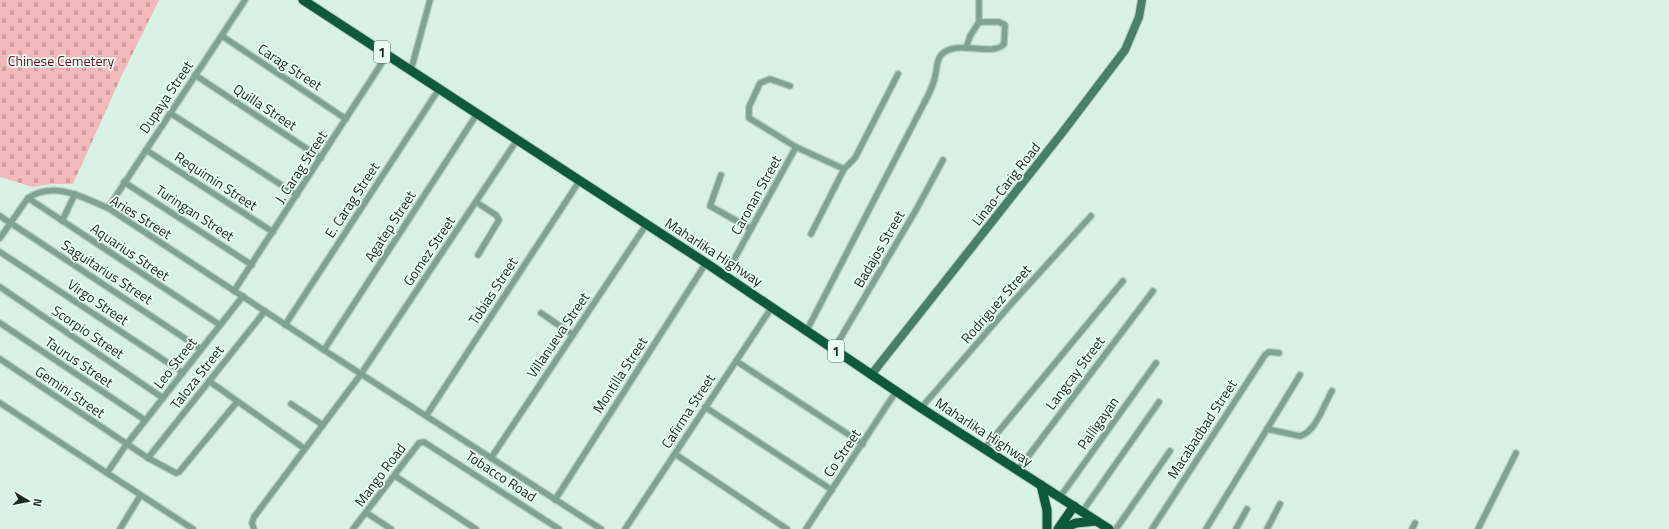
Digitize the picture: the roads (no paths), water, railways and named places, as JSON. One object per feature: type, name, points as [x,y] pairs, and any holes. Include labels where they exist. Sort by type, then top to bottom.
[{"type":"highway","name":"Maharlika Highway","points":[[303,0],[706,263],[807,330],[871,375],[897,390],[921,408],[1109,529]]},
{"type":"highway","points":[[1041,485],[1047,510],[1047,529]]},
{"type":"highway","points":[[1058,529],[1074,506]]},
{"type":"highway","points":[[1062,529],[1076,523],[1096,521]]},
{"type":"main road","name":"Linao-Carig Road","points":[[871,375],[1058,140],[1125,50],[1139,17],[1142,0]]},
{"type":"street","name":"Dupaya Street","points":[[108,208],[245,0]]},
{"type":"street","points":[[411,70],[430,0]]},
{"type":"street","points":[[966,48],[970,36],[979,22],[979,0]]},
{"type":"street","points":[[807,330],[922,108],[934,82],[939,58],[949,49],[994,48],[1004,44],[1005,25],[999,22],[979,22]]},
{"type":"street","name":"Carag Street","points":[[222,36],[346,119]]},
{"type":"street","name":"J. Carag Street","points":[[234,291],[274,232],[387,55]]},
{"type":"street","points":[[811,234],[844,169],[855,158],[898,74]]},
{"type":"street","name":"Quilla Street","points":[[195,75],[321,158]]},
{"type":"street","points":[[790,86],[770,79],[760,83],[749,107],[748,115],[752,121],[796,147],[844,169]]},
{"type":"street","name":"E. Carag Street","points":[[285,325],[439,89]]},
{"type":"street","points":[[170,113],[297,195]]},
{"type":"street","name":"Agatep Street","points":[[324,350],[476,113]]},
{"type":"street","name":"Gomez Street","points":[[253,529],[254,517],[361,374],[517,140]]},
{"type":"street","name":"Caronan Street","points":[[725,276],[796,147]]},
{"type":"street","name":"Requimin Street","points":[[146,150],[274,232]]},
{"type":"street","name":"Badajos Street","points":[[834,349],[916,210],[943,160]]},
{"type":"street","points":[[721,176],[710,206],[751,229]]},
{"type":"street","name":"Tobias Street","points":[[426,416],[580,180]]},
{"type":"street","name":"Turingan Street","points":[[124,182],[252,265]]},
{"type":"street","name":"Aries Street","points":[[28,198],[34,194],[51,190],[63,190],[108,208],[285,325],[601,529]]},
{"type":"street","points":[[62,221],[75,194]]},
{"type":"street","points":[[0,238],[28,198]]},
{"type":"street","name":"Aquarius Street","points":[[28,198],[220,325]]},
{"type":"street","points":[[476,202],[496,215],[499,220],[478,255]]},
{"type":"street","name":"Saguitarius Street","points":[[0,216],[201,349]]},
{"type":"street","name":"Rodriguez Street","points":[[921,408],[1012,303],[1091,216]]},
{"type":"street","name":"Villanueva Street","points":[[491,458],[646,225]]},
{"type":"street","name":"Virgo Street","points":[[0,252],[182,372]]},
{"type":"street","name":"Montilla Street","points":[[555,500],[706,263]]},
{"type":"street","points":[[984,448],[1123,281]]},
{"type":"street","name":"Scorpio Street","points":[[0,287],[163,398]]},
{"type":"street","name":"Langcay Street","points":[[1017,471],[1153,291]]},
{"type":"street","name":"Leo Street","points":[[107,473],[126,444],[243,296]]},
{"type":"street","name":"Cafirma Street","points":[[626,529],[705,407],[772,308]]},
{"type":"street","name":"Taloza Street","points":[[148,458],[265,311]]},
{"type":"street","points":[[541,313],[573,335]]},
{"type":"street","name":"Taurus Street","points":[[0,323],[146,420]]},
{"type":"street","name":"Macabadbad Street","points":[[1152,529],[1265,355],[1273,352],[1279,353]]},
{"type":"street","name":"Gemini Street","points":[[0,360],[126,444],[176,473],[179,472],[237,402]]},
{"type":"street","points":[[736,361],[863,444]]},
{"type":"street","name":"Palligayan","points":[[1060,497],[1156,363]]},
{"type":"street","points":[[1206,529],[1300,375]]},
{"type":"street","points":[[209,381],[305,449]]},
{"type":"street","name":"Co Street","points":[[806,529],[897,390]]},
{"type":"street","points":[[1267,429],[1300,436],[1305,434],[1313,426],[1332,391]]},
{"type":"street","points":[[1082,512],[1159,402]]},
{"type":"street","points":[[0,403],[140,496],[193,529]]},
{"type":"street","points":[[291,404],[323,425]]},
{"type":"street","points":[[705,407],[832,490]]},
{"type":"street","name":"Mango Road","points":[[353,529],[420,442],[429,444]]},
{"type":"street","name":"Tobacco Road","points":[[429,444],[559,529]]},
{"type":"street","points":[[1116,529],[1170,451]]},
{"type":"street","points":[[1478,529],[1516,453]]},
{"type":"street","points":[[675,454],[787,529]]},
{"type":"street","points":[[395,476],[476,529]]},
{"type":"street","points":[[120,529],[140,496]]},
{"type":"street","points":[[1267,529],[1280,504]]},
{"type":"street","points":[[1236,529],[1247,509]]},
{"type":"street","points":[[367,512],[391,529]]},
{"type":"street","points":[[1412,529],[1415,523]]},
{"type":"park label","name":"Chinese Cemetery","points":[[61,61]]}]
